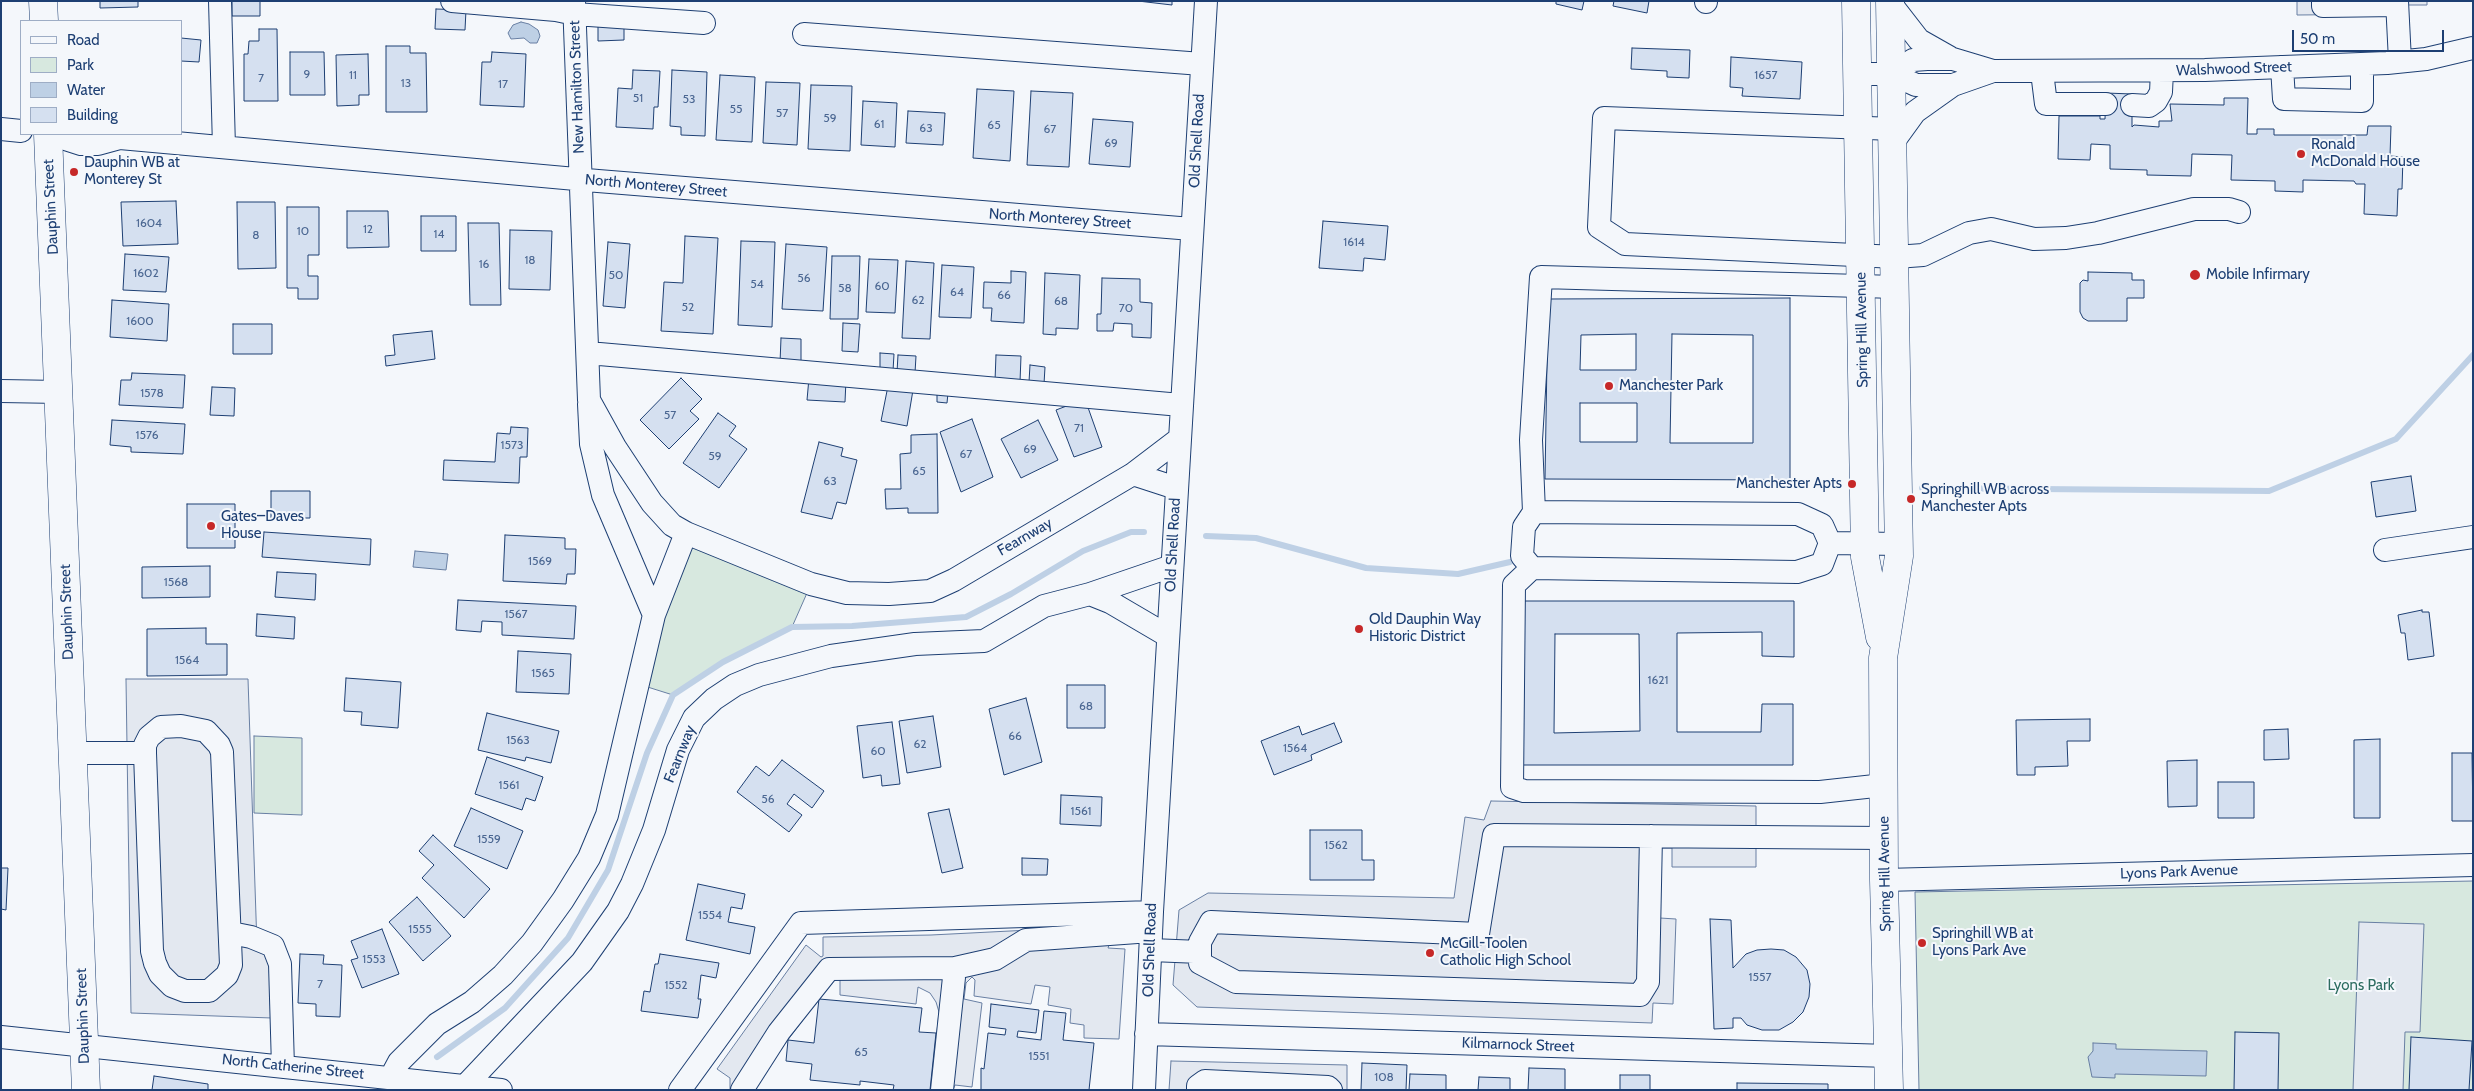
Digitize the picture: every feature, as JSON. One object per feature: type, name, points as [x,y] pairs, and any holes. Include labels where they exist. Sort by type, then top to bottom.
[{"type":"main road","points":[[43,1],[44,20]]},
{"type":"main road","name":"Spring Hill Avenue","points":[[1856,1],[1864,544],[1884,658]]},
{"type":"main road","name":"Spring Hill Avenue","points":[[1889,1090],[1884,880],[1884,658],[1899,556],[1896,257],[1890,2]]},
{"type":"main road","name":"Dauphin Street","points":[[49,135],[60,392],[71,753],[86,1090]]},
{"type":"street","points":[[220,1],[224,146]]},
{"type":"street","points":[[452,1],[556,10],[574,8],[704,23]]},
{"type":"street","name":"Old Shell Road","points":[[1144,1090],[1176,488],[1206,1]]},
{"type":"street","points":[[2324,1],[2324,6],[2397,3],[2400,61]]},
{"type":"street","name":"Walshwood Street","points":[[1890,2],[1918,40],[1953,59],[1993,71],[2162,71],[2362,64],[2426,59],[2473,48]]},
{"type":"street","name":"New Hamilton Street","points":[[574,8],[588,353]]},
{"type":"street","points":[[804,34],[1202,64]]},
{"type":"street","name":"Walshwood Street","points":[[1892,74],[1913,60],[1953,59]]},
{"type":"street","points":[[2282,67],[2284,99],[2362,101],[2362,64]]},
{"type":"street","name":"Walshwood Street","points":[[1894,135],[1915,112],[1953,85],[1993,71]]},
{"type":"street","points":[[2132,105],[2149,106],[2156,101],[2161,92],[2162,71]]},
{"type":"street","points":[[2042,72],[2046,104],[2106,104]]},
{"type":"street","name":"Walshwood Street","points":[[1858,74],[1892,74],[1916,86],[1953,85]]},
{"type":"street","points":[[1894,135],[1859,128],[1604,118],[1599,227],[1625,244],[1896,257],[1923,256],[1969,233],[1992,229],[2034,239],[2066,238],[2098,234],[2194,209],[2228,209],[2239,212]]},
{"type":"street","points":[[1,129],[20,131]]},
{"type":"street","name":"North Monterey Street","points":[[52,135],[81,144],[98,144],[116,136],[580,180],[1192,229]]},
{"type":"street","points":[[1532,568],[1522,556],[1524,526],[1534,512],[1531,440],[1541,277],[1896,287]]},
{"type":"street","points":[[588,353],[1181,406]]},
{"type":"street","name":"Fearnway","points":[[588,353],[591,444],[603,495],[654,614]]},
{"type":"street","points":[[1,391],[60,392]]},
{"type":"street","name":"Fearnway","points":[[589,400],[616,448],[652,504],[672,525],[686,534],[811,584],[847,593],[889,594],[930,590],[954,580],[1133,474],[1180,439]]},
{"type":"street","points":[[1133,474],[1176,488]]},
{"type":"street","points":[[1534,512],[1798,514],[1822,525],[1830,543],[1822,564],[1797,572],[1532,568],[1514,585],[1512,787],[1524,791],[1820,792],[1884,785]]},
{"type":"street","points":[[391,1077],[399,1062],[438,1024],[472,1002],[503,975],[532,943],[563,900],[589,858],[607,815],[654,614],[686,534]]},
{"type":"street","points":[[2385,550],[2473,537]]},
{"type":"street","points":[[1830,543],[1899,544]]},
{"type":"street","name":"Fearnway","points":[[465,1086],[582,962],[618,911],[632,884],[654,830],[678,750],[694,718],[714,699],[735,685],[759,675],[831,656],[914,644],[984,641],[1044,606],[1090,594],[1172,566]]},
{"type":"street","points":[[1090,594],[1110,602],[1168,636]]},
{"type":"street","points":[[171,726],[195,727],[206,731],[219,745],[222,752],[231,965],[227,975],[209,991],[185,991],[172,986],[160,974],[152,951],[145,753],[145,745],[149,737],[161,728],[171,726]]},
{"type":"street","points":[[71,753],[145,753]]},
{"type":"street","points":[[1651,836],[1648,982],[1640,995],[1236,982],[1200,963],[1200,942],[1211,922],[1478,934],[1494,835],[1651,836],[1884,838]]},
{"type":"street","name":"Lyons Park Avenue","points":[[1884,880],[2473,865]]},
{"type":"street","points":[[680,1090],[801,922],[1151,931],[1200,952]]},
{"type":"street","points":[[742,1090],[779,1032],[829,969],[955,968],[995,959],[1026,940],[1151,931]]},
{"type":"street","points":[[231,933],[252,937],[273,946],[280,964],[283,1067]]},
{"type":"street","points":[[942,1090],[955,968]]},
{"type":"street","name":"Kilmarnock Street","points":[[1146,1034],[1889,1056]]},
{"type":"street","name":"North Catherine Street","points":[[1,1037],[283,1067],[315,1080],[391,1077],[501,1090]]},
{"type":"street","points":[[1198,1090],[1198,1086],[1205,1081],[1328,1087],[1331,1090]]},
{"type":"green space","points":[[686,533],[811,584],[792,627],[723,662],[673,695],[638,684]]},
{"type":"green space","points":[[254,736],[302,738],[302,815],[254,813]]},
{"type":"green space","name":"Lyons Park","points":[[2473,881],[2473,1090],[1919,1090],[1915,892]]},
{"type":"shaded area","points":[[2297,1],[2427,1],[2427,5],[2408,5],[2408,14],[2297,15]]},
{"type":"shaded area","points":[[126,679],[248,679],[257,946],[270,954],[272,1018],[131,1013]]},
{"type":"shaded area","name":"McGill-Toolen Catholic High School","points":[[1491,801],[1756,806],[1756,867],[1672,867],[1672,848],[1661,848],[1660,918],[1676,919],[1673,1004],[1653,1003],[1652,1023],[1197,1007],[1173,985],[1179,910],[1208,893],[1454,898],[1465,817],[1484,820]]},
{"type":"shaded area","points":[[2359,922],[2424,924],[2420,1032],[2405,1032],[2403,1090],[2353,1090]]},
{"type":"shaded area","points":[[1129,925],[1108,948],[1125,949],[1119,1039],[1084,1038],[1084,1025],[1070,1023],[1071,1009],[1048,1005],[1050,987],[1035,985],[1031,1004],[974,996],[975,980],[972,977],[966,983],[964,999],[982,1003],[972,1087],[955,1085],[953,1090],[931,1090],[939,1012],[936,1002],[930,993],[918,987],[916,1004],[840,995],[840,979],[833,980],[750,1090],[730,1090],[730,1078],[717,1069],[806,945],[821,957],[823,956],[823,937],[931,935]]},
{"type":"shaded area","points":[[1171,1061],[1347,1065],[1347,1090],[1169,1090]]},
{"type":"water","points":[[521,22],[529,24],[538,30],[540,36],[537,43],[530,43],[524,38],[511,39],[508,33],[513,25]]},
{"type":"water","points":[[415,551],[448,554],[446,570],[413,567]]},
{"type":"water","points":[[2093,1043],[2116,1044],[2116,1049],[2207,1051],[2206,1076],[2115,1074],[2115,1078],[2092,1077],[2088,1057],[2093,1051]]},
{"type":"building","points":[[100,1],[138,1],[138,7],[100,8]]},
{"type":"building","points":[[232,1],[260,1],[260,16],[232,16]]},
{"type":"building","points":[[1138,1],[1172,1],[1172,5]]},
{"type":"building","points":[[1556,1],[1584,1],[1582,10],[1556,4]]},
{"type":"building","points":[[1614,1],[1649,1],[1647,13],[1613,6]]},
{"type":"building","points":[[436,9],[466,10],[465,30],[435,29]]},
{"type":"building","points":[[624,22],[624,40],[598,41],[598,23]]},
{"type":"building","points":[[259,29],[277,29],[278,101],[244,101],[244,54],[248,54],[249,41],[259,41]]},
{"type":"building","points":[[182,38],[201,40],[199,62],[182,61]]},
{"type":"building","points":[[386,46],[410,46],[410,53],[426,53],[427,112],[386,112]]},
{"type":"building","points":[[1632,48],[1690,50],[1689,78],[1667,77],[1667,71],[1631,69]]},
{"type":"building","points":[[290,52],[324,52],[325,95],[290,95]]},
{"type":"building","points":[[492,52],[526,54],[524,107],[480,105],[482,62],[491,62]]},
{"type":"building","points":[[368,54],[369,95],[359,95],[359,105],[337,106],[336,55]]},
{"type":"building","points":[[1731,57],[1802,62],[1800,99],[1742,96],[1743,88],[1730,87]]},
{"type":"building","points":[[633,70],[660,71],[658,107],[654,107],[653,129],[616,127],[618,88],[632,89]]},
{"type":"building","points":[[672,70],[707,72],[705,136],[681,135],[681,127],[670,126]]},
{"type":"building","points":[[720,75],[755,77],[752,142],[716,140]]},
{"type":"building","points":[[766,82],[800,83],[797,145],[763,143]]},
{"type":"building","points":[[811,85],[852,86],[850,151],[808,149]]},
{"type":"building","points":[[977,89],[1014,91],[1010,161],[973,158]]},
{"type":"building","points":[[1031,91],[1073,93],[1069,167],[1027,165]]},
{"type":"building","name":"Ronald McDonald House","points":[[2106,93],[2132,94],[2132,127],[2134,125],[2159,127],[2159,121],[2172,121],[2170,104],[2224,105],[2224,98],[2248,98],[2247,134],[2257,134],[2257,129],[2274,129],[2274,135],[2367,135],[2368,126],[2391,126],[2390,156],[2403,157],[2402,189],[2398,189],[2397,216],[2364,214],[2365,184],[2356,184],[2354,181],[2303,180],[2303,192],[2275,191],[2275,181],[2231,180],[2232,155],[2192,154],[2191,176],[2147,175],[2147,170],[2110,169],[2110,145],[2091,144],[2090,160],[2058,159],[2059,116],[2100,116],[2100,119],[2105,119]]},
{"type":"building","points":[[863,101],[897,103],[895,147],[861,145]]},
{"type":"building","points":[[908,111],[945,113],[943,145],[906,143]]},
{"type":"building","points":[[1093,119],[1133,122],[1130,167],[1089,164]]},
{"type":"building","points":[[176,201],[178,244],[123,246],[121,202]]},
{"type":"building","points":[[237,202],[275,202],[276,268],[238,269]]},
{"type":"building","points":[[287,207],[319,207],[319,255],[308,255],[308,276],[318,276],[318,299],[298,299],[298,288],[287,288]]},
{"type":"building","points":[[347,211],[388,211],[389,247],[347,248]]},
{"type":"building","points":[[421,216],[456,216],[456,251],[421,251]]},
{"type":"building","points":[[1323,221],[1388,226],[1385,260],[1364,258],[1363,271],[1319,268]]},
{"type":"building","points":[[468,223],[499,223],[501,305],[470,305]]},
{"type":"building","points":[[510,230],[552,231],[550,290],[509,289]]},
{"type":"building","points":[[685,236],[718,238],[713,334],[661,331],[664,282],[683,283]]},
{"type":"building","points":[[741,241],[775,242],[772,327],[738,325]]},
{"type":"building","points":[[608,242],[630,244],[625,308],[603,306]]},
{"type":"building","points":[[786,244],[827,247],[823,311],[782,309]]},
{"type":"building","points":[[125,254],[169,257],[166,292],[123,290]]},
{"type":"building","points":[[832,256],[860,256],[858,319],[830,319]]},
{"type":"building","points":[[869,259],[898,260],[895,313],[866,312]]},
{"type":"building","points":[[906,261],[934,263],[930,339],[902,338]]},
{"type":"building","points":[[942,265],[974,267],[971,318],[939,317]]},
{"type":"building","points":[[1011,271],[1026,272],[1024,323],[991,321],[992,308],[983,308],[984,282],[1011,283]]},
{"type":"building","points":[[2088,272],[2132,273],[2132,280],[2144,280],[2144,298],[2127,298],[2127,321],[2088,321],[2083,318],[2080,312],[2080,283],[2083,280],[2088,281]]},
{"type":"building","points":[[1045,273],[1080,275],[1078,329],[1056,328],[1056,335],[1043,334]]},
{"type":"building","points":[[1102,278],[1140,279],[1140,302],[1152,303],[1151,338],[1132,337],[1132,324],[1114,323],[1113,331],[1097,331],[1097,314],[1101,314]]},
{"type":"building","name":"Manchester Park","points":[[1790,298],[1790,480],[1545,479],[1548,299]],"holes":[[[1636,334],[1636,370],[1580,370],[1581,335]],[[1672,334],[1753,335],[1753,443],[1670,443]],[[1580,403],[1637,403],[1637,442],[1580,442]]]},
{"type":"building","points":[[112,300],[169,304],[167,341],[110,337]]},
{"type":"building","points":[[843,323],[860,324],[858,352],[842,351]]},
{"type":"building","points":[[233,324],[272,324],[272,354],[233,354]]},
{"type":"building","points":[[432,331],[435,359],[386,366],[385,356],[395,355],[393,335]]},
{"type":"building","points":[[781,338],[801,339],[801,363],[780,363]]},
{"type":"building","points":[[880,353],[894,354],[893,371],[880,370]]},
{"type":"building","points":[[898,355],[916,356],[915,373],[897,372]]},
{"type":"building","points":[[996,355],[1021,356],[1020,382],[995,381]]},
{"type":"building","points":[[1030,365],[1045,367],[1044,384],[1029,382]]},
{"type":"building","points":[[132,373],[185,375],[183,408],[119,405],[121,380],[131,380]]},
{"type":"building","points":[[681,378],[702,399],[690,411],[699,419],[669,449],[640,420]]},
{"type":"building","points":[[809,378],[846,380],[845,402],[807,400]]},
{"type":"building","points":[[888,386],[913,390],[907,426],[881,421]]},
{"type":"building","points":[[212,387],[235,388],[234,416],[210,415]]},
{"type":"building","points":[[937,392],[948,393],[947,403],[937,402]]},
{"type":"building","points":[[1085,399],[1102,447],[1074,457],[1056,410]]},
{"type":"building","points":[[718,413],[736,426],[729,436],[747,449],[719,488],[683,463]]},
{"type":"building","points":[[972,419],[993,477],[961,492],[940,432]]},
{"type":"building","points":[[112,420],[185,424],[183,454],[131,452],[131,447],[110,445]]},
{"type":"building","points":[[1038,420],[1058,460],[1021,478],[1001,439]]},
{"type":"building","points":[[511,427],[528,428],[527,457],[520,457],[519,483],[443,480],[444,460],[495,462],[497,433],[510,434]]},
{"type":"building","points":[[937,434],[938,513],[908,513],[908,508],[886,509],[885,489],[901,489],[900,454],[911,453],[911,435]]},
{"type":"building","points":[[819,442],[843,448],[841,456],[857,460],[846,504],[837,502],[832,519],[801,512]]},
{"type":"building","points":[[2411,476],[2416,511],[2376,517],[2371,482]]},
{"type":"building","points":[[271,491],[310,491],[310,518],[271,518]]},
{"type":"building","name":"Gates–Daves House","points":[[187,504],[235,504],[235,548],[187,548]]},
{"type":"building","points":[[264,532],[371,539],[370,565],[262,557]]},
{"type":"building","points":[[505,535],[565,538],[565,549],[576,549],[575,574],[567,574],[566,584],[503,581]]},
{"type":"building","points":[[210,566],[210,597],[142,598],[142,567]]},
{"type":"building","points":[[277,572],[316,574],[315,600],[275,597]]},
{"type":"building","points":[[458,600],[576,606],[574,639],[502,635],[502,622],[482,621],[481,632],[456,630]]},
{"type":"building","points":[[1521,601],[1794,601],[1794,657],[1762,656],[1762,632],[1677,633],[1677,732],[1761,732],[1762,704],[1793,704],[1793,765],[1521,765]],"holes":[[[1555,634],[1639,634],[1640,731],[1554,733]]]},
{"type":"building","points":[[2422,610],[2422,612],[2429,612],[2434,656],[2408,660],[2405,633],[2401,633],[2398,615]]},
{"type":"building","points":[[257,614],[295,617],[294,639],[256,636]]},
{"type":"building","points":[[206,628],[206,644],[227,644],[227,675],[147,676],[147,629]]},
{"type":"building","points":[[518,651],[571,654],[569,694],[516,692]]},
{"type":"building","points":[[346,678],[401,682],[398,728],[361,725],[362,712],[344,711]]},
{"type":"building","points":[[1067,685],[1105,685],[1105,728],[1067,728]]},
{"type":"building","points":[[1026,698],[1042,762],[1004,775],[989,709]]},
{"type":"building","points":[[487,713],[559,731],[551,763],[526,757],[525,761],[478,750]]},
{"type":"building","points":[[933,716],[941,767],[907,773],[899,721]]},
{"type":"building","points":[[2090,719],[2090,741],[2067,741],[2068,766],[2035,767],[2035,775],[2017,775],[2016,720]]},
{"type":"building","points":[[892,722],[900,784],[882,786],[881,775],[863,778],[857,726]]},
{"type":"building","points":[[1334,723],[1342,742],[1311,755],[1312,760],[1274,775],[1261,741],[1299,726],[1302,735]]},
{"type":"building","points":[[2288,729],[2289,759],[2264,760],[2264,730]]},
{"type":"building","points":[[2380,739],[2380,818],[2354,818],[2354,740]]},
{"type":"building","points":[[2452,753],[2472,753],[2473,821],[2452,821]]},
{"type":"building","points":[[487,757],[543,777],[535,801],[526,798],[522,810],[475,794]]},
{"type":"building","points":[[782,760],[824,791],[812,808],[794,794],[787,804],[802,815],[789,832],[737,792],[756,766],[769,776]]},
{"type":"building","points":[[2197,760],[2197,806],[2168,807],[2167,761]]},
{"type":"building","points":[[2218,782],[2254,782],[2254,818],[2218,818]]},
{"type":"building","points":[[1061,795],[1102,797],[1101,826],[1060,824]]},
{"type":"building","points":[[471,808],[523,831],[507,869],[454,846]]},
{"type":"building","points":[[949,809],[963,868],[942,873],[928,813]]},
{"type":"building","points":[[1310,830],[1362,830],[1362,860],[1374,860],[1374,880],[1310,880]]},
{"type":"building","points":[[433,835],[490,889],[464,918],[422,878],[434,865],[419,851]]},
{"type":"building","points":[[1022,858],[1048,859],[1047,875],[1022,875]]},
{"type":"building","points":[[1,868],[8,868],[6,910],[1,909]]},
{"type":"building","points":[[698,884],[745,894],[742,909],[731,907],[728,922],[755,927],[750,954],[686,940]]},
{"type":"building","points":[[417,897],[451,936],[423,961],[389,922]]},
{"type":"building","points":[[1710,919],[1731,920],[1733,968],[1746,954],[1757,950],[1771,949],[1784,950],[1796,957],[1807,970],[1810,984],[1809,997],[1803,1012],[1793,1022],[1779,1030],[1762,1030],[1747,1025],[1741,1018],[1733,1018],[1733,1028],[1714,1029]]},
{"type":"building","points":[[382,929],[399,974],[362,988],[351,960],[358,958],[351,941]]},
{"type":"building","points":[[300,954],[324,955],[323,964],[342,965],[340,1017],[316,1016],[316,1004],[298,1003]]},
{"type":"building","points":[[660,954],[719,963],[716,978],[701,975],[698,999],[701,999],[698,1018],[641,1011],[644,991],[650,992],[655,964],[658,964]]},
{"type":"building","points":[[819,999],[922,1008],[919,1032],[936,1033],[930,1090],[893,1090],[894,1085],[860,1081],[860,1085],[810,1080],[812,1064],[786,1061],[788,1040],[814,1043]]},
{"type":"building","points":[[991,1004],[1039,1010],[1036,1033],[1018,1031],[1017,1037],[1041,1040],[1044,1011],[1066,1013],[1063,1040],[1094,1043],[1089,1090],[981,1090],[981,1068],[984,1069],[988,1033],[1005,1035],[1006,1029],[989,1027]]},
{"type":"building","points":[[2235,1032],[2279,1033],[2278,1090],[2234,1090]]},
{"type":"building","points":[[2411,1037],[2472,1041],[2469,1090],[2409,1090]]},
{"type":"building","points":[[1362,1063],[1407,1065],[1406,1090],[1361,1090]]},
{"type":"building","points":[[1529,1068],[1565,1069],[1565,1090],[1528,1090]]},
{"type":"building","points":[[1410,1074],[1446,1075],[1446,1090],[1409,1090]]},
{"type":"building","points":[[1620,1075],[1650,1075],[1650,1090],[1620,1090]]},
{"type":"building","points":[[154,1076],[208,1084],[208,1090],[152,1090]]},
{"type":"building","points":[[1479,1077],[1510,1078],[1510,1090],[1478,1090]]},
{"type":"building","points":[[1737,1083],[1828,1084],[1828,1090],[1737,1090]]},
{"type":"waterway","points":[[1922,488],[2269,491],[2396,439],[2473,355]]},
{"type":"waterway","points":[[437,1057],[505,1008],[568,938],[608,870],[647,753],[673,695],[723,662],[792,627],[852,626],[966,617],[1011,594],[1083,551],[1131,532],[1144,532]]},
{"type":"waterway","points":[[1206,536],[1256,538],[1366,568],[1458,574],[1510,562]]},
{"type":"place","name":"Ronald McDonald House","points":[[2301,154]]},
{"type":"place","name":"Dauphin WB at Monterey St","points":[[74,172]]},
{"type":"place","name":"Mobile Infirmary","points":[[2195,275]]},
{"type":"place","name":"Manchester Park","points":[[1609,386]]},
{"type":"place","name":"Manchester Apts","points":[[1852,484]]},
{"type":"place","name":"Springhill WB across Manchester Apts","points":[[1911,499]]},
{"type":"place","name":"Gates–Daves House","points":[[211,526]]},
{"type":"place","name":"Old Dauphin Way Historic District","points":[[1359,629]]},
{"type":"place","name":"Springhill WB at Lyons Park Ave","points":[[1922,943]]},
{"type":"place","name":"McGill-Toolen Catholic High School","points":[[1430,953]]}]
